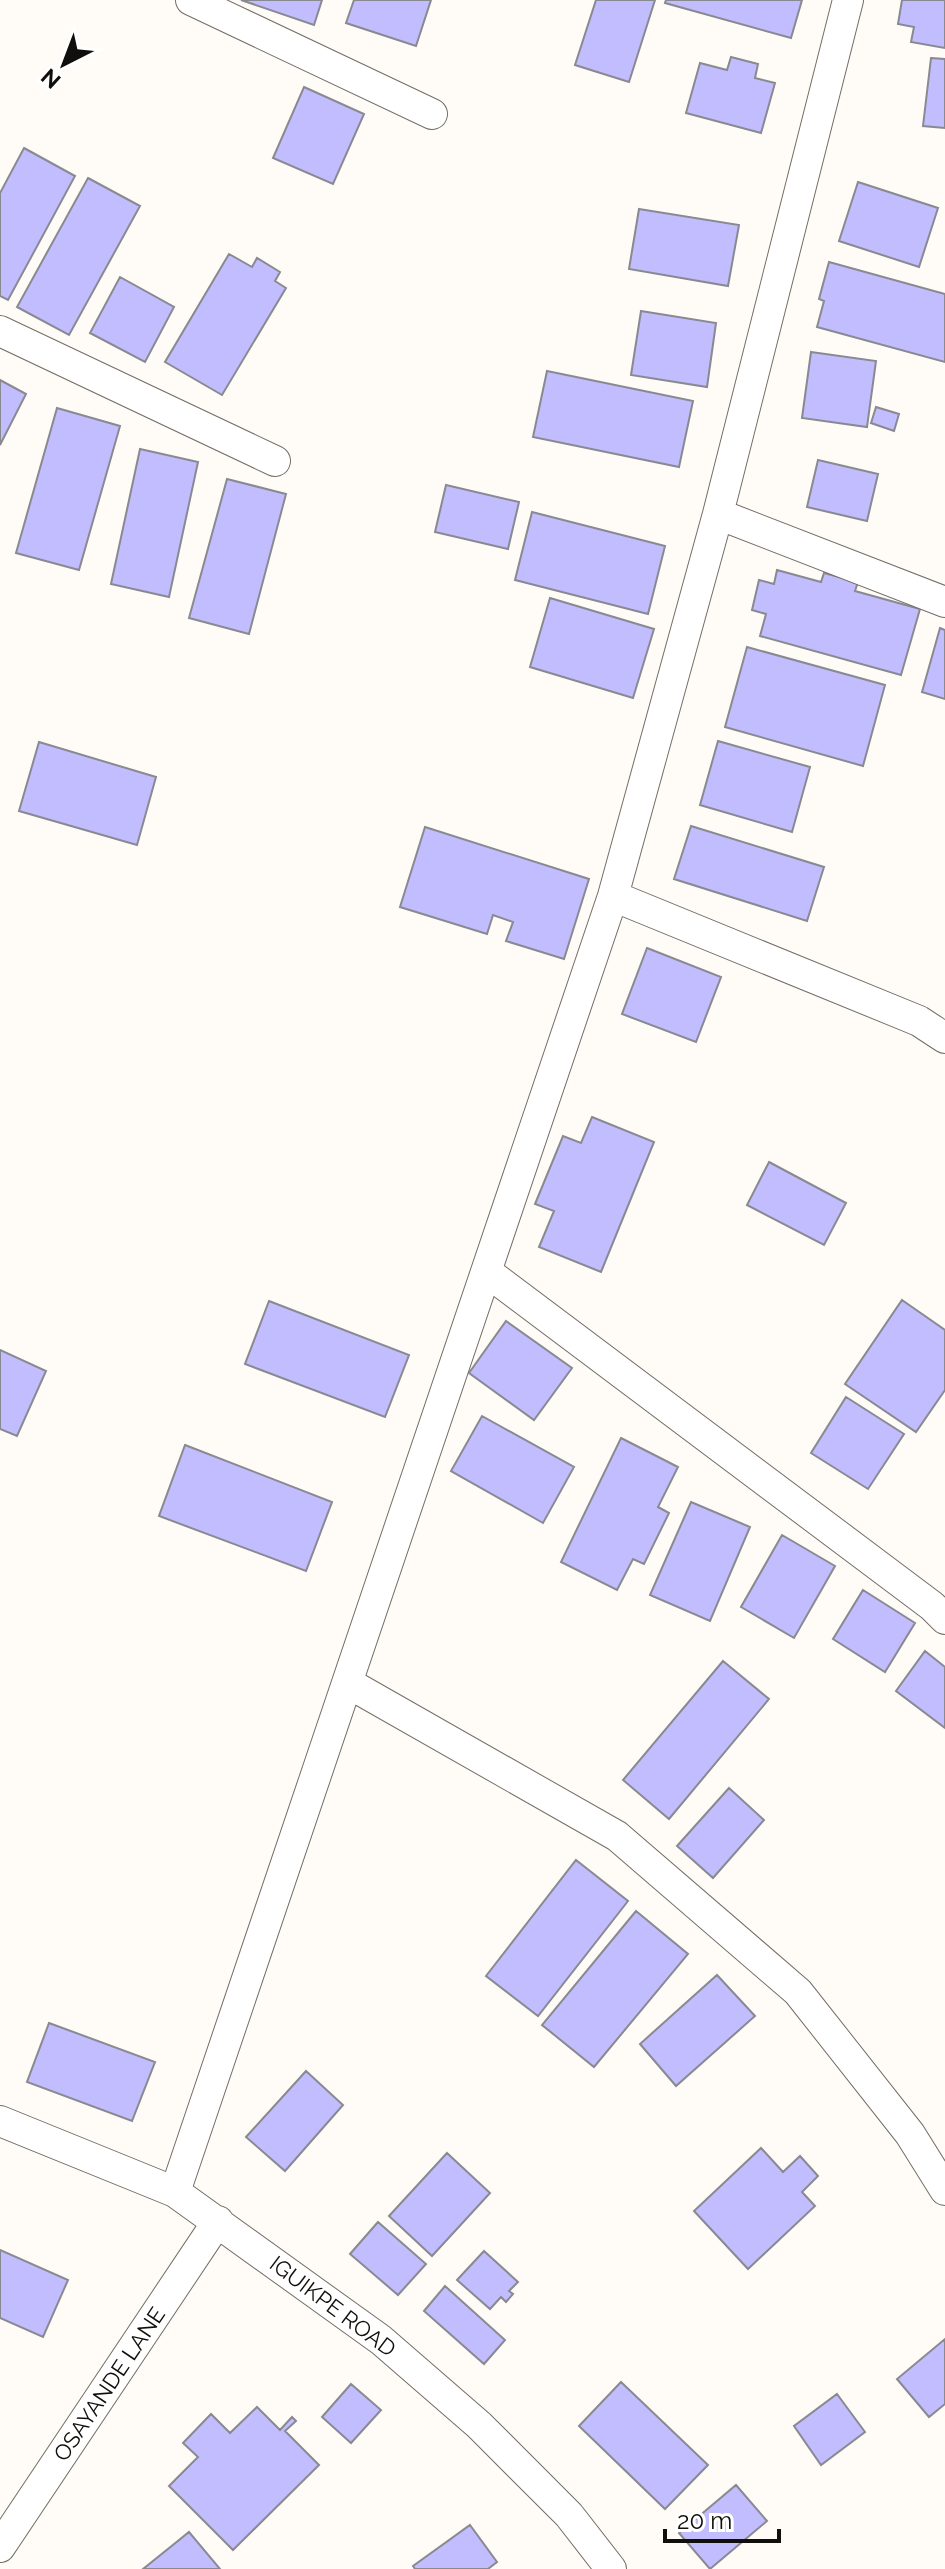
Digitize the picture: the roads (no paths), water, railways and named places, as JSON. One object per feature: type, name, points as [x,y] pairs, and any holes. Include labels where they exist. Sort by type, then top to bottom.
[{"type":"street","points":[[191,0],[432,114]]},
{"type":"street","points":[[175,2192],[613,896],[718,514],[848,0]]},
{"type":"street","points":[[0,331],[275,461]]},
{"type":"street","points":[[718,514],[945,602]]},
{"type":"street","points":[[613,896],[919,1021],[945,1038]]},
{"type":"street","points":[[487,1272],[919,1596],[945,1619]]},
{"type":"street","points":[[348,1683],[617,1836],[798,1992],[910,2134],[945,2190]]},
{"type":"street","name":"IGUIKPE ROAD","points":[[0,2121],[175,2192],[381,2340],[479,2425],[569,2515],[611,2569]]},
{"type":"street","name":"OSAYANDE LANE","points":[[0,2547],[218,2221]]}]
